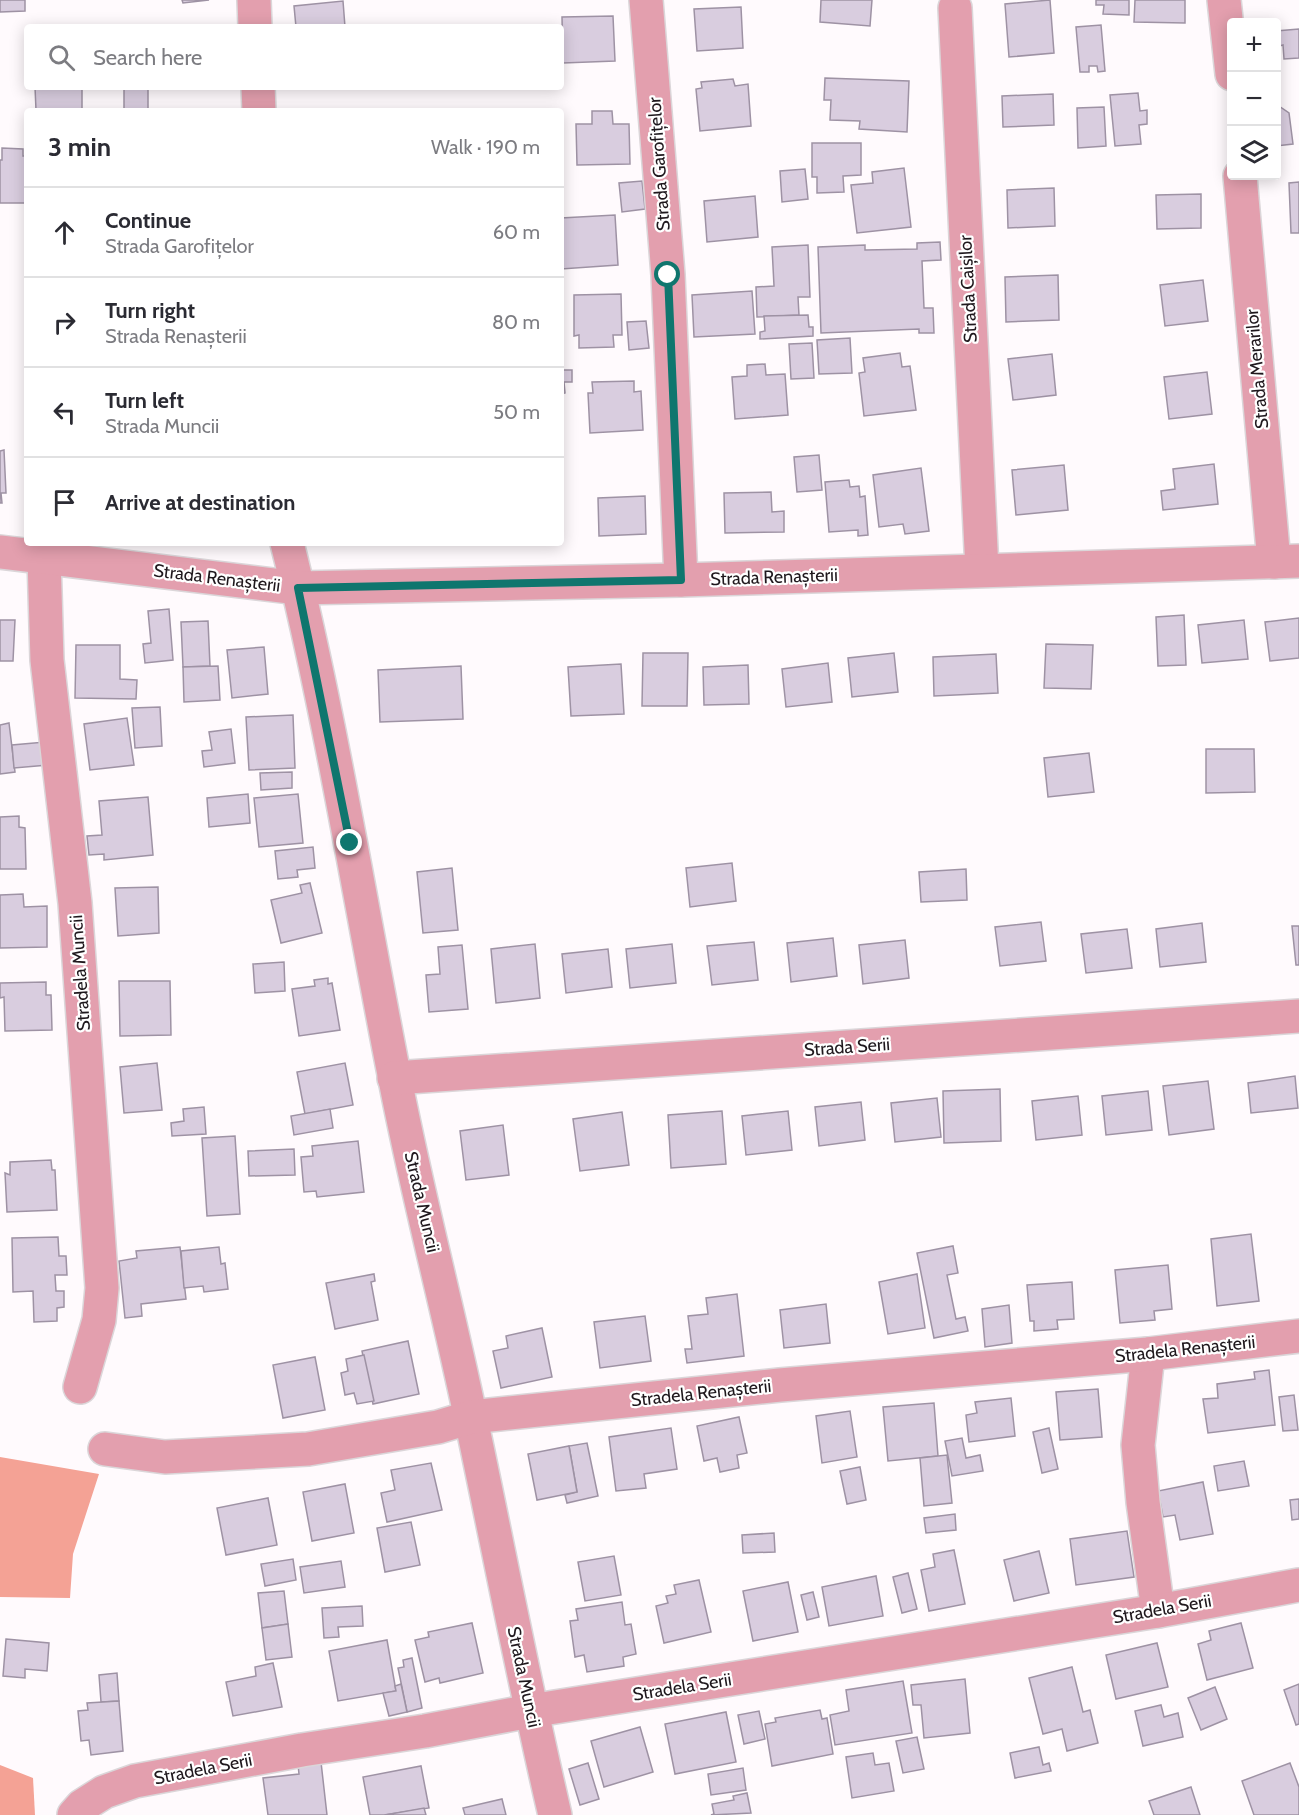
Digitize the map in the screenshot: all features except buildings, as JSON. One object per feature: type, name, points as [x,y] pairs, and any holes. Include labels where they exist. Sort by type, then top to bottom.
[{"type":"street","points":[[254,0],[255,24]]},
{"type":"street","name":"Strada Garofițelor","points":[[646,0],[668,275],[681,580]]},
{"type":"street","points":[[1224,0],[1232,72]]},
{"type":"street","name":"Strada Caișilor","points":[[955,8],[982,570]]},
{"type":"street","points":[[258,90],[259,108]]},
{"type":"street","name":"Strada Merarilor","points":[[1240,180],[1287,562]]},
{"type":"street","name":"Strada Muncii","points":[[288,546],[350,843],[394,1078],[471,1417],[530,1711],[555,1815]]},
{"type":"street","name":"Strada Renașterii","points":[[0,552],[298,588],[681,580],[1287,562]]},
{"type":"street","name":"Stradela Muncii","points":[[44,558],[47,660],[75,903],[102,1288],[99,1320],[80,1387]]},
{"type":"street","name":"Strada Serii","points":[[394,1078],[1299,1016]]},
{"type":"street","name":"Stradela Renașterii","points":[[105,1449],[165,1457],[308,1449],[438,1427],[471,1417],[780,1385],[1148,1354],[1299,1336]]},
{"type":"street","points":[[1148,1354],[1138,1444],[1143,1502],[1158,1611]]},
{"type":"street","name":"Stradela Serii","points":[[75,1815],[82,1806],[104,1792],[135,1781],[530,1711],[1158,1611],[1299,1585]]},
{"type":"shaded area","points":[[0,1457],[99,1474],[73,1554],[70,1598],[0,1597]]},
{"type":"shaded area","points":[[0,1765],[33,1778],[35,1815],[0,1815]]},
{"type":"route","points":[[350,843],[298,588],[681,580],[668,275]]}]
